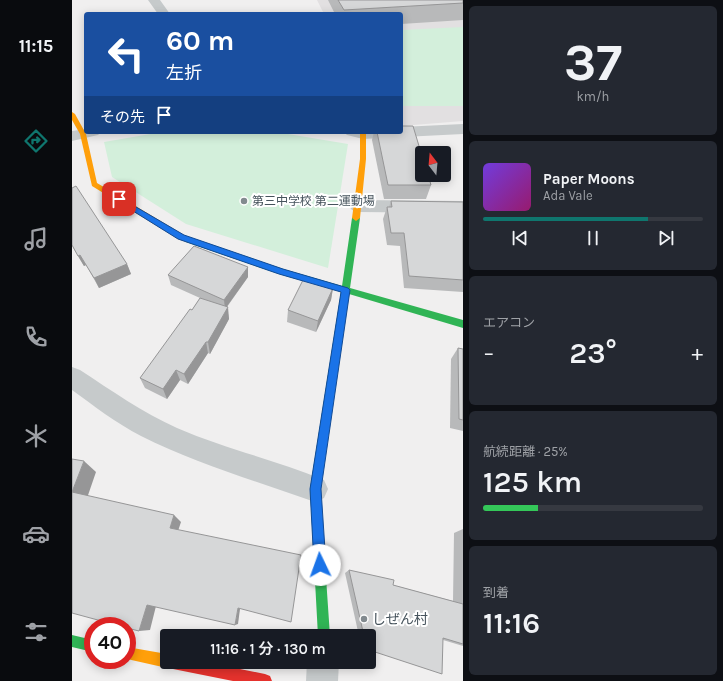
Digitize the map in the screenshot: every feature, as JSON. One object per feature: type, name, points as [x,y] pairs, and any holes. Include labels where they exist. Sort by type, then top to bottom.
[{"type":"street","points":[[154,0],[163,12]]},
{"type":"street","points":[[72,114],[83,134],[94,184],[181,237],[282,272],[463,324]]},
{"type":"street","points":[[403,132],[463,129]]},
{"type":"street","points":[[324,629],[315,489],[358,206],[363,159],[358,134]]},
{"type":"street","points":[[358,206],[463,207]]},
{"type":"street","points":[[72,377],[148,426],[162,433],[193,447],[315,489]]},
{"type":"street","points":[[72,641],[84,644]]},
{"type":"street","points":[[136,655],[160,660]]},
{"type":"street","points":[[207,669],[265,681]]},
{"type":"street","points":[[322,681],[323,669]]},
{"type":"shaded area","points":[[317,0],[463,0],[463,121],[403,126],[403,12],[323,12]]},
{"type":"green space","points":[[463,27],[463,106],[403,106],[403,30]]},
{"type":"green space","name":"第三中学校 第二運動場","points":[[150,134],[288,134],[348,144],[328,268],[186,224],[112,177],[104,142]]},
{"type":"building","points":[[338,0],[463,0],[463,3],[344,10]]},
{"type":"building","points":[[403,126],[413,126],[419,146],[415,146],[415,182],[430,182],[431,185],[388,185],[377,134],[403,134]]},
{"type":"building","points":[[76,186],[127,264],[94,278],[72,245],[72,188]]},
{"type":"building","points":[[391,201],[463,202],[463,280],[409,276],[404,233],[391,233],[387,207],[392,207]]},
{"type":"building","points":[[194,246],[248,267],[224,300],[168,275]]},
{"type":"building","points":[[304,278],[333,288],[318,321],[288,310]]},
{"type":"building","points":[[200,298],[228,307],[208,342],[206,342],[184,374],[176,370],[163,389],[140,378],[190,309],[192,310]]},
{"type":"building","points":[[458,348],[463,349],[463,420],[459,419]]},
{"type":"building","points":[[72,459],[84,461],[72,492]]},
{"type":"building","points":[[72,492],[174,515],[170,528],[301,555],[291,622],[238,608],[235,625],[147,605],[139,631],[136,630],[136,617],[87,617],[72,613]]},
{"type":"building","points":[[349,570],[394,580],[393,585],[463,604],[463,644],[443,638],[442,674],[376,652],[376,629],[362,629]]},
{"type":"traffic: fast","points":[[324,629],[315,489],[356,218]]},
{"type":"traffic: fast","points":[[189,240],[282,272],[463,324]]},
{"type":"traffic: fast","points":[[72,641],[84,644]]},
{"type":"traffic: slow","points":[[72,114],[83,134],[94,184],[181,237],[189,240]]},
{"type":"traffic: slow","points":[[356,218],[363,159],[363,134]]},
{"type":"traffic: slow","points":[[136,655],[160,660]]},
{"type":"traffic: jam","points":[[207,669],[265,681]]},
{"type":"place","name":"第三中学校 第二運動場","points":[[244,201]]},
{"type":"place","name":"しぜん村","points":[[364,619]]},
{"type":"route","points":[[119,199],[181,237],[282,272],[345,290],[315,489],[320,565]]}]
